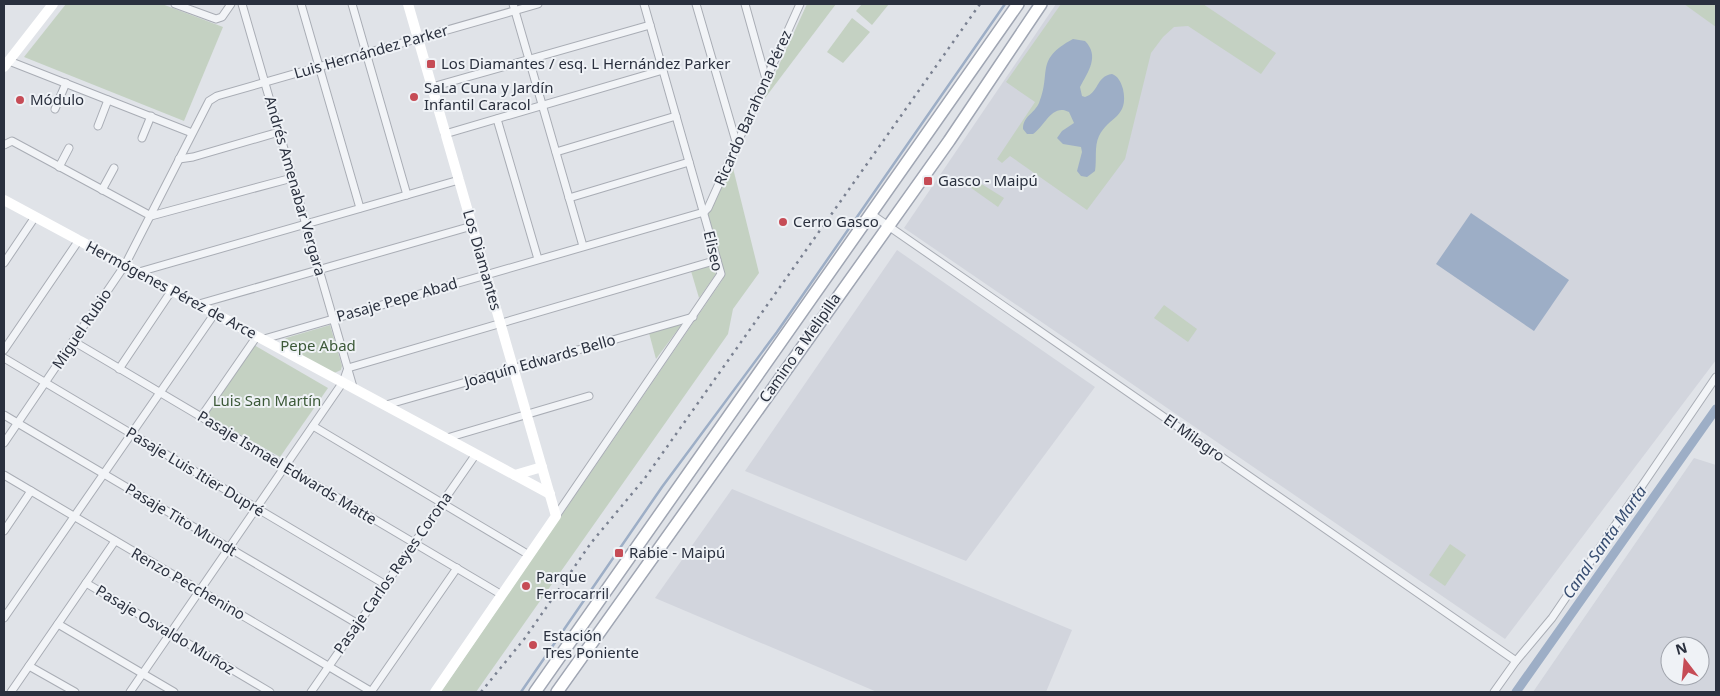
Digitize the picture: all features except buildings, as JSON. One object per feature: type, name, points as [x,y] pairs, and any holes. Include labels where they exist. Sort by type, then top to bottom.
[{"type":"main road","name":"Camino a Melipilla","points":[[535,692],[1018,4]]},
{"type":"main road","name":"Camino a Melipilla","points":[[557,692],[887,225],[949,141],[1041,4]]},
{"type":"main road","points":[[811,300],[827,311]]},
{"type":"main road","points":[[710,443],[726,453]]},
{"type":"main road","points":[[666,507],[680,518]]},
{"type":"street","points":[[53,4],[6,64],[66,83],[192,133]]},
{"type":"street","points":[[175,4],[216,19],[222,17],[231,4]]},
{"type":"street","name":"Andrés Amenabar Vergara","points":[[242,4],[353,387]]},
{"type":"street","points":[[301,4],[360,208]]},
{"type":"street","points":[[352,4],[407,195]]},
{"type":"street","name":"Los Diamantes","points":[[408,4],[556,516]]},
{"type":"street","name":"Luis Hernández Parker","points":[[207,103],[217,96],[418,38],[514,7],[538,4]]},
{"type":"street","name":"Eliseo","points":[[556,516],[721,274],[644,4]]},
{"type":"street","points":[[696,4],[737,146]]},
{"type":"street","points":[[745,4],[766,80]]},
{"type":"street","name":"Ricardo Barahona Pérez","points":[[704,212],[708,208],[737,146],[795,7],[800,4]]},
{"type":"street","points":[[514,7],[583,246]]},
{"type":"street","points":[[432,87],[650,25]]},
{"type":"street","points":[[445,134],[663,70]]},
{"type":"street","points":[[55,109],[66,83]]},
{"type":"street","points":[[98,126],[108,100]]},
{"type":"street","name":"Miguel Rubio","points":[[4,443],[125,265],[207,103]]},
{"type":"street","points":[[142,138],[151,116]]},
{"type":"street","points":[[556,152],[676,116]]},
{"type":"street","points":[[497,119],[538,260]]},
{"type":"street","points":[[179,159],[279,132]]},
{"type":"street","points":[[4,145],[12,141],[151,216],[292,178]]},
{"type":"street","points":[[60,167],[70,148]]},
{"type":"street","points":[[569,198],[689,162]]},
{"type":"street","points":[[102,190],[114,168]]},
{"type":"street","points":[[139,272],[459,180]]},
{"type":"street","name":"Hermógenes Pérez de Arce","points":[[4,200],[550,494]]},
{"type":"street","name":"Pasaje Pepe Abad","points":[[260,337],[333,319],[704,212]]},
{"type":"street","name":"El Milagro","points":[[871,214],[1516,661]]},
{"type":"street","points":[[4,263],[35,217]]},
{"type":"street","points":[[199,304],[472,226]]},
{"type":"street","points":[[4,350],[79,240]]},
{"type":"street","points":[[130,692],[343,382],[348,368],[718,260]]},
{"type":"street","points":[[119,368],[172,290]]},
{"type":"street","points":[[4,618],[215,313]]},
{"type":"street","name":"Joaquín Edwards Bello","points":[[386,405],[693,316]]},
{"type":"street","points":[[201,418],[260,337]]},
{"type":"street","name":"Pasaje Ismael Edwards Matte","points":[[73,342],[502,595]]},
{"type":"street","name":"Pasaje Luis Itier Dupré","points":[[4,358],[386,585]]},
{"type":"street","points":[[1494,692],[1516,661],[1552,618],[1716,377]]},
{"type":"street","points":[[447,438],[589,396]]},
{"type":"street","name":"Pasaje Tito Mundt","points":[[4,415],[358,624]]},
{"type":"street","points":[[313,426],[529,555]]},
{"type":"street","name":"Pasaje Carlos Reyes Corona","points":[[311,692],[476,454]]},
{"type":"street","points":[[515,475],[542,467]]},
{"type":"street","name":"Renzo Pecchenino","points":[[4,476],[372,692]]},
{"type":"street","points":[[4,532],[31,491]]},
{"type":"street","points":[[435,692],[556,516]]},
{"type":"street","points":[[11,692],[115,541]]},
{"type":"street","points":[[372,692],[456,568]]},
{"type":"street","name":"Pasaje Osvaldo Muñoz","points":[[86,583],[270,692]]},
{"type":"street","points":[[58,624],[174,692]]},
{"type":"street","points":[[29,666],[75,692]]},
{"type":"shaded area","points":[[1056,4],[1716,4],[1716,360],[1505,639],[904,228]]},
{"type":"shaded area","points":[[897,250],[1095,387],[966,561],[745,471]]},
{"type":"shaded area","points":[[1694,458],[1716,465],[1716,692],[1533,692]]},
{"type":"shaded area","points":[[732,489],[1072,630],[1046,692],[877,692],[655,598]]},
{"type":"green space","points":[[66,4],[162,4],[223,27],[184,121],[24,57]]},
{"type":"green space","points":[[807,4],[836,4],[762,102]]},
{"type":"green space","points":[[862,4],[889,4],[872,25],[856,11]]},
{"type":"green space","points":[[1061,4],[1203,4],[1276,53],[1261,74],[1188,26],[1174,27],[1163,37],[1151,53],[1125,159],[1087,210],[1010,156],[1002,163],[997,159],[1035,102],[1006,82]]},
{"type":"green space","points":[[1684,4],[1716,5],[1716,27]]},
{"type":"green space","points":[[852,18],[870,32],[843,63],[827,52]]},
{"type":"green space","points":[[732,164],[759,273],[733,309],[728,334],[476,692],[441,692],[723,279],[707,215]]},
{"type":"green space","points":[[972,178],[1004,198],[998,207],[967,185]]},
{"type":"green space","points":[[713,264],[716,274],[699,298],[691,271]]},
{"type":"green space","points":[[1164,305],[1197,329],[1188,342],[1154,318]]},
{"type":"green space","points":[[682,324],[656,359],[649,333]]},
{"type":"green space","name":"Pepe Abad","points":[[330,325],[342,366],[341,370],[332,374],[286,348],[284,341],[286,338]]},
{"type":"green space","name":"Luis San Martín","points":[[254,345],[328,388],[280,457],[206,415]]},
{"type":"green space","points":[[1450,544],[1466,555],[1445,586],[1429,575]]},
{"type":"water","points":[[1073,39],[1085,41],[1092,52],[1091,64],[1080,87],[1082,96],[1090,95],[1103,78],[1112,74],[1116,76],[1123,89],[1124,99],[1121,111],[1103,129],[1099,136],[1095,171],[1087,177],[1081,176],[1077,171],[1082,152],[1081,147],[1063,144],[1057,138],[1062,131],[1074,123],[1069,112],[1063,110],[1053,113],[1033,134],[1027,134],[1023,129],[1025,121],[1039,103],[1049,60],[1061,47]]},
{"type":"water","points":[[1471,213],[1569,280],[1534,331],[1436,264]]},
{"type":"waterway","points":[[521,692],[662,487],[777,332],[1005,4]]},
{"type":"waterway","name":"Canal Santa Marta","points":[[1516,692],[1716,409]]},
{"type":"railway","points":[[481,692],[525,638],[591,543],[645,478],[980,4]]},
{"type":"place","name":"Los Diamantes / esq. L Hernández Parker","points":[[431,64]]},
{"type":"place","name":"SaLa Cuna y Jardín Infantil Caracol","points":[[414,97]]},
{"type":"place","name":"Módulo","points":[[20,100]]},
{"type":"place","name":"Gasco - Maipú","points":[[928,181]]},
{"type":"place","name":"Cerro Gasco","points":[[783,222]]},
{"type":"place","name":"Rabie - Maipú","points":[[619,553]]},
{"type":"place","name":"Parque Ferrocarril","points":[[526,586]]},
{"type":"place","name":"Estación Tres Poniente","points":[[533,645]]}]
